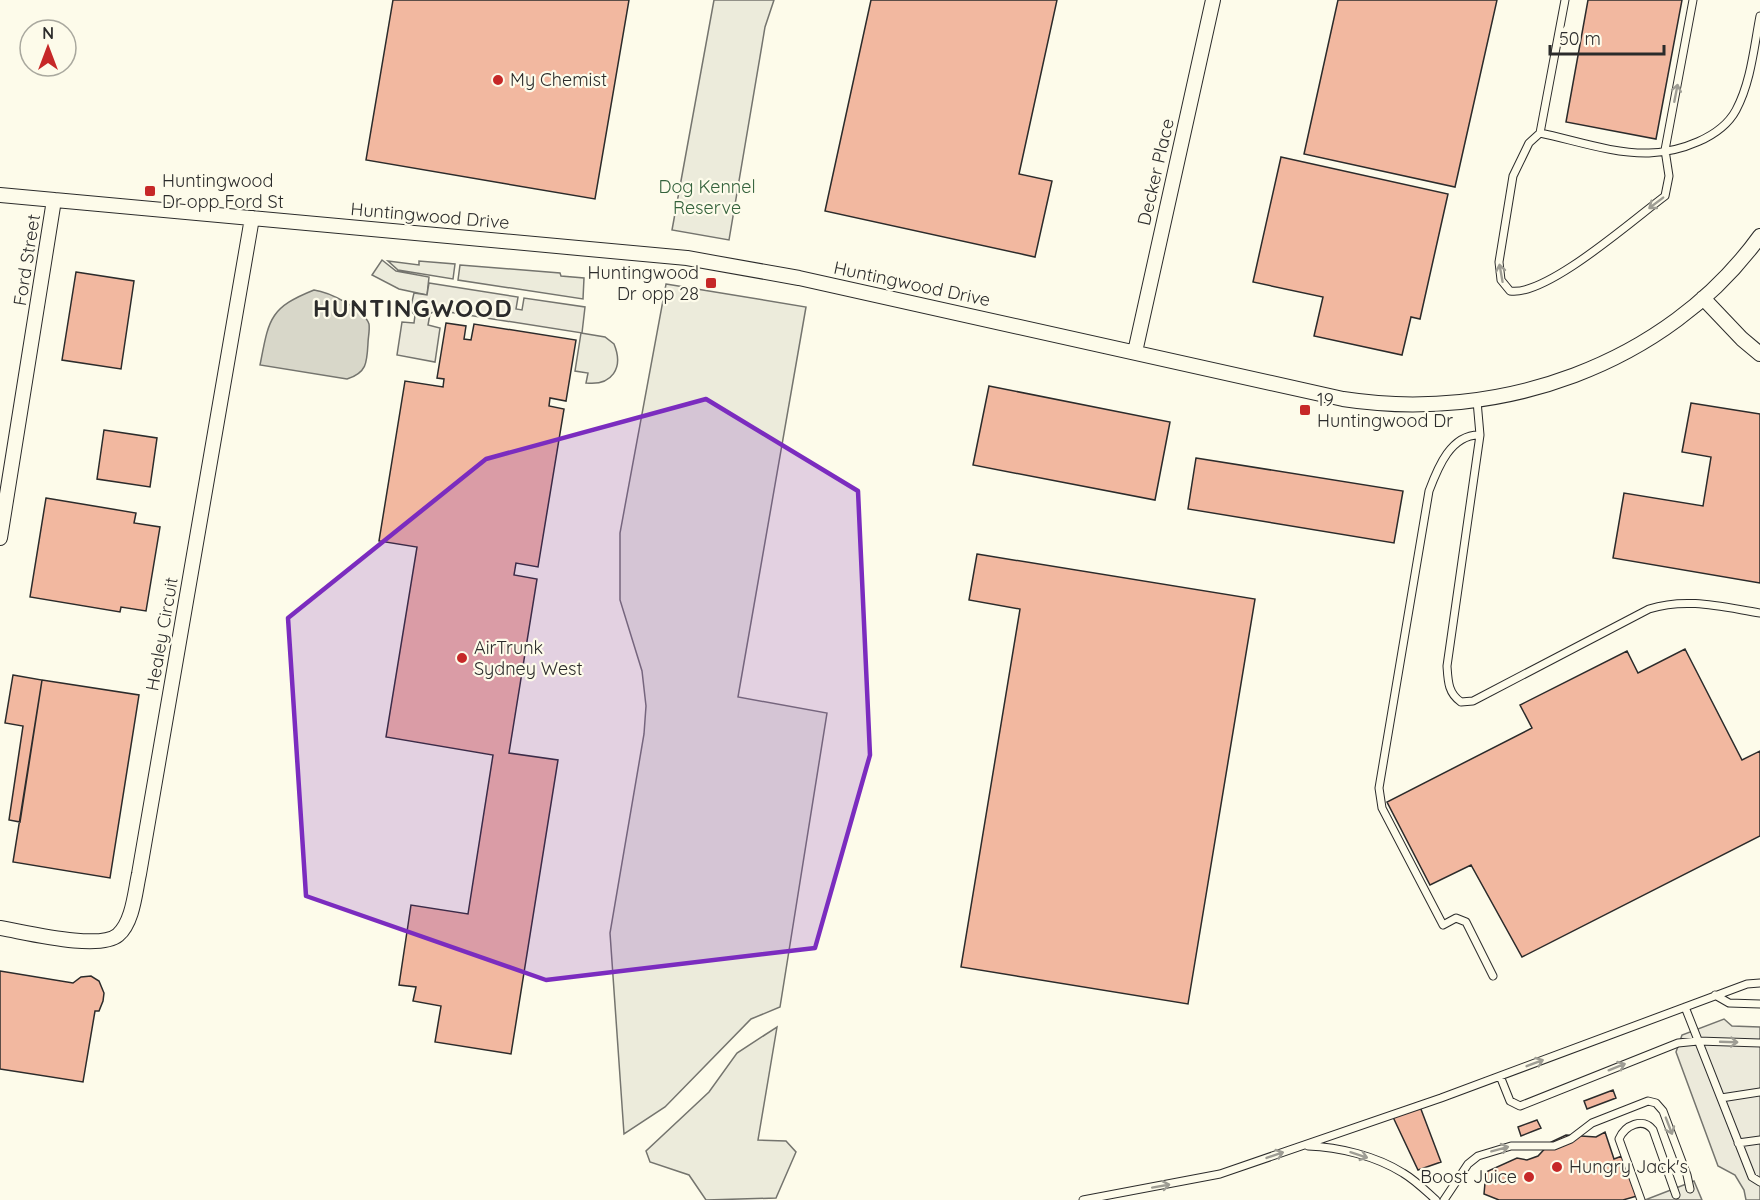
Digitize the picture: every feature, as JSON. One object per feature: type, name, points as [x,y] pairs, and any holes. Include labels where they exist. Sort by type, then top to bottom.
[{"type":"street","name":"Decker Place","points":[[1135,352],[1213,0]]},
{"type":"street","name":"Huntingwood Drive","points":[[0,195],[687,258],[799,278],[1374,403],[1435,406],[1477,401],[1545,386],[1595,368],[1661,329],[1703,298],[1760,236]]},
{"type":"street","name":"Ford Street","points":[[0,538],[54,200]]},
{"type":"street","name":"Healey Circuit","points":[[0,928],[82,941],[106,941],[119,935],[127,922],[139,874],[252,218]]},
{"type":"street","points":[[1703,298],[1760,354]]},
{"type":"lane","points":[[1565,0],[1540,133],[1529,143],[1513,176],[1499,262],[1501,280],[1510,291],[1518,292],[1540,285],[1580,261],[1665,196],[1669,176],[1665,150],[1693,0]]},
{"type":"lane","points":[[1540,133],[1648,153],[1707,137],[1736,111],[1748,78],[1760,16]]},
{"type":"lane","points":[[1477,401],[1480,435],[1448,666],[1448,684],[1453,696],[1461,702],[1473,701],[1658,606],[1680,602],[1700,603],[1760,613]]},
{"type":"lane","points":[[1480,435],[1463,438],[1455,444],[1437,470],[1429,491],[1379,788],[1382,808],[1443,925],[1456,918],[1466,922],[1493,976]]},
{"type":"lane","points":[[1083,1200],[1220,1174],[1500,1076],[1715,995],[1747,984],[1760,983]]},
{"type":"lane","points":[[1715,995],[1729,1003],[1760,1004]]},
{"type":"lane","points":[[1684,1007],[1752,1177],[1760,1182]]},
{"type":"lane","points":[[1500,1076],[1510,1101],[1520,1106],[1678,1043],[1698,1041],[1760,1043]]},
{"type":"lane","points":[[1720,1098],[1760,1092]]},
{"type":"lane","points":[[1444,1200],[1468,1164],[1478,1156],[1510,1146],[1554,1146],[1571,1139],[1593,1123],[1648,1101],[1656,1102],[1663,1111],[1687,1174],[1690,1189]]},
{"type":"lane","points":[[1641,1200],[1619,1138],[1627,1128],[1642,1123],[1649,1125],[1653,1130],[1676,1195]]},
{"type":"lane","points":[[1738,1143],[1760,1140]]},
{"type":"lane","points":[[1302,1145],[1326,1146],[1383,1163],[1404,1173],[1436,1200]]},
{"type":"highlighted area","points":[[706,399],[858,491],[870,755],[815,948],[546,980],[306,896],[288,618],[486,459]]},
{"type":"green space","name":"Dog Kennel Reserve","points":[[714,0],[774,0],[765,27],[729,240],[672,230]]},
{"type":"green space","points":[[382,260],[396,271],[429,277],[427,295],[399,289],[372,275]]},
{"type":"green space","points":[[388,261],[419,265],[419,261],[455,264],[453,279],[398,270]]},
{"type":"green space","points":[[460,265],[560,273],[561,276],[584,278],[583,299],[458,280]]},
{"type":"green space","points":[[666,284],[806,307],[738,697],[827,713],[780,1007],[751,1019],[665,1107],[624,1134],[610,933],[644,734],[646,706],[642,671],[620,600],[620,533]]},
{"type":"green space","points":[[581,333],[605,337],[614,344],[618,361],[616,368],[613,374],[603,382],[586,383],[588,373],[575,371]]},
{"type":"green space","points":[[777,1027],[758,1140],[786,1141],[796,1152],[776,1198],[706,1200],[689,1175],[650,1162],[646,1151],[709,1092],[737,1053]]},
{"type":"shaded area","points":[[429,283],[518,297],[516,309],[522,310],[524,298],[585,307],[582,333],[436,310],[430,314],[428,325],[440,328],[435,362],[397,355],[402,322],[414,323],[415,315],[410,310],[414,293],[427,295]]},
{"type":"shaded area","points":[[314,290],[345,302],[366,318],[369,324],[365,366],[354,377],[347,379],[260,365],[266,336],[274,317],[288,303]]},
{"type":"shaded area","points":[[1724,1019],[1732,1026],[1760,1027],[1760,1200],[1746,1200],[1744,1190],[1735,1175],[1718,1166],[1676,1052],[1682,1035]]},
{"type":"shaded area","points":[[1694,1181],[1702,1200],[1645,1200]]},
{"type":"building","name":"My Chemist","points":[[393,0],[629,0],[595,199],[366,160]]},
{"type":"building","points":[[871,0],[1057,0],[1019,174],[1052,181],[1035,257],[825,211]]},
{"type":"building","points":[[1338,0],[1497,0],[1455,187],[1304,154]]},
{"type":"building","points":[[1588,0],[1682,0],[1656,139],[1566,122]]},
{"type":"building","points":[[1281,157],[1448,194],[1420,319],[1411,317],[1402,355],[1314,336],[1323,297],[1253,282]]},
{"type":"building","points":[[76,272],[134,281],[121,369],[62,360]]},
{"type":"building","name":"AirTrunk Sydney West","points":[[446,323],[466,326],[464,339],[471,340],[474,324],[576,340],[566,401],[550,398],[549,406],[564,409],[538,567],[516,563],[514,575],[537,579],[509,753],[558,760],[511,1054],[435,1042],[441,1006],[413,1001],[416,987],[399,985],[411,905],[468,914],[493,755],[386,737],[417,547],[379,541],[405,381],[443,387],[444,379],[437,378]]},
{"type":"building","points":[[989,386],[1170,422],[1155,500],[973,465]]},
{"type":"building","points":[[1691,403],[1760,414],[1760,583],[1613,558],[1624,493],[1703,506],[1711,457],[1682,452]]},
{"type":"building","points":[[104,430],[157,438],[150,487],[97,479]]},
{"type":"building","points":[[1196,458],[1403,491],[1394,543],[1188,509]]},
{"type":"building","points":[[46,498],[136,513],[134,523],[160,527],[146,611],[121,607],[120,612],[30,597]]},
{"type":"building","points":[[977,554],[1255,599],[1188,1004],[961,967],[1020,609],[969,600]]},
{"type":"building","points":[[1685,649],[1742,760],[1760,751],[1760,836],[1522,957],[1471,865],[1430,885],[1387,802],[1532,728],[1520,705],[1627,651],[1638,673]]},
{"type":"building","points":[[13,675],[42,680],[20,822],[9,820],[23,726],[5,723]]},
{"type":"building","points":[[42,680],[139,695],[110,878],[13,862]]},
{"type":"building","points":[[0,971],[73,983],[81,977],[91,976],[99,981],[104,993],[103,1001],[99,1011],[95,1011],[83,1082],[0,1069]]},
{"type":"building","points":[[1613,1090],[1616,1098],[1587,1109],[1584,1101]]},
{"type":"building","points":[[1419,1104],[1441,1162],[1418,1170],[1392,1115]]},
{"type":"building","points":[[1537,1120],[1541,1128],[1521,1136],[1518,1127]]},
{"type":"building","points":[[1605,1132],[1614,1159],[1622,1156],[1637,1196],[1623,1200],[1499,1200],[1484,1194],[1486,1172],[1517,1158],[1527,1160],[1538,1156],[1551,1142],[1566,1135],[1596,1137]]},
{"type":"place","name":"My Chemist","points":[[498,80]]},
{"type":"place","name":"Huntingwood Dr opp Ford St","points":[[150,191]]},
{"type":"place","name":"Huntingwood Dr opp 28","points":[[711,283]]},
{"type":"place","name":"19 Huntingwood Dr","points":[[1305,410]]},
{"type":"place","name":"AirTrunk Sydney West","points":[[462,658]]},
{"type":"place","name":"Hungry Jack's","points":[[1557,1167]]},
{"type":"place","name":"Boost Juice","points":[[1529,1177]]},
{"type":"district","name":"HUNTINGWOOD","points":[[413,309]]}]
